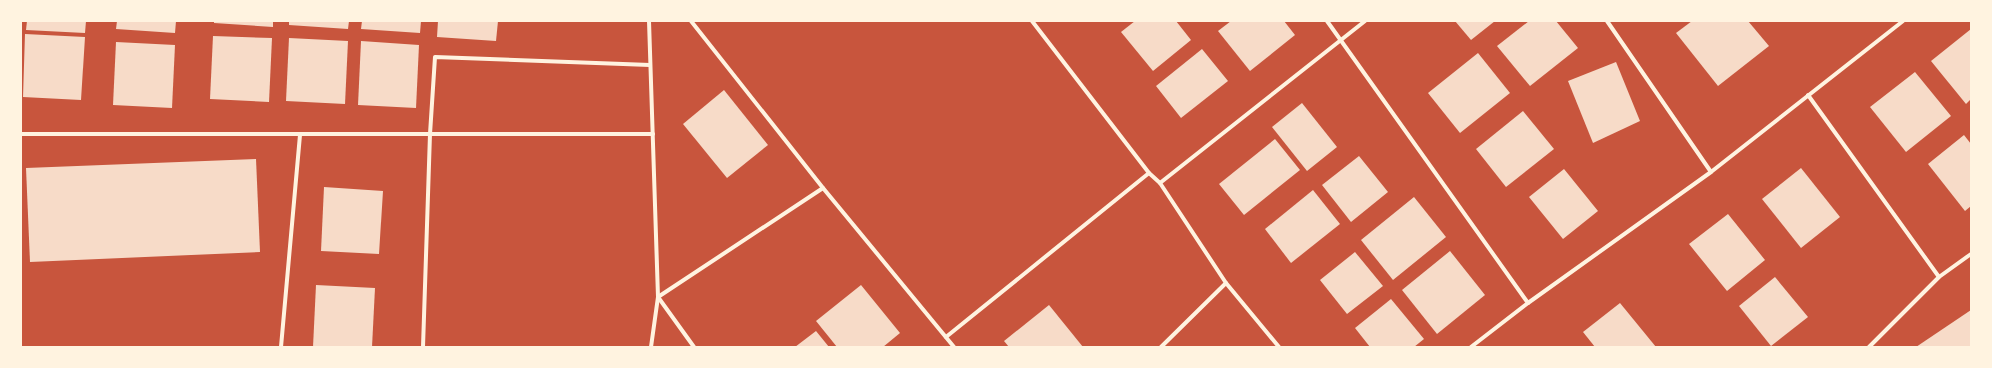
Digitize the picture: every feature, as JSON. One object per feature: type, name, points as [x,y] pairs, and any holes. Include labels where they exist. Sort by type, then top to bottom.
[{"type":"street","points":[[649,21],[658,297],[651,347]]},
{"type":"street","points":[[691,21],[822,188],[954,347]]},
{"type":"street","points":[[1032,21],[1149,173],[1160,183],[1226,283],[1279,347]]},
{"type":"street","points":[[1327,21],[1528,303]]},
{"type":"street","points":[[1160,183],[1340,39],[1365,21]]},
{"type":"street","points":[[1607,21],[1711,172]]},
{"type":"street","points":[[1471,347],[1528,303],[1711,172],[1903,21]]},
{"type":"street","points":[[423,347],[430,134],[436,56],[650,65]]},
{"type":"street","points":[[1808,95],[1939,277]]},
{"type":"street","points":[[21,134],[653,134]]},
{"type":"street","points":[[281,347],[300,135]]},
{"type":"street","points":[[946,337],[1149,173]]},
{"type":"street","points":[[658,297],[822,188]]},
{"type":"street","points":[[1870,347],[1939,277],[1971,254]]},
{"type":"street","points":[[1161,347],[1226,283]]},
{"type":"street","points":[[658,297],[694,347]]},
{"type":"building","points":[[27,21],[86,21],[85,33],[26,30]]},
{"type":"building","points":[[117,21],[176,21],[175,33],[116,29]]},
{"type":"building","points":[[214,21],[273,21],[273,27],[214,23]]},
{"type":"building","points":[[289,21],[349,21],[348,29],[289,25]]},
{"type":"building","points":[[362,21],[421,21],[420,33],[361,29]]},
{"type":"building","points":[[438,21],[498,21],[496,41],[437,37]]},
{"type":"building","points":[[1135,21],[1176,21],[1191,40],[1153,71],[1121,32]]},
{"type":"building","points":[[1231,21],[1284,21],[1295,35],[1250,71],[1218,31]]},
{"type":"building","points":[[1455,21],[1495,21],[1471,40]]},
{"type":"building","points":[[1529,21],[1556,21],[1578,48],[1530,86],[1497,46]]},
{"type":"building","points":[[1692,21],[1748,21],[1769,46],[1718,86],[1676,33]]},
{"type":"building","points":[[1971,29],[1971,99],[1966,104],[1931,61]]},
{"type":"building","points":[[25,34],[85,37],[81,100],[23,97]]},
{"type":"building","points":[[213,36],[272,38],[269,102],[210,99]]},
{"type":"building","points":[[289,38],[348,41],[345,104],[286,101]]},
{"type":"building","points":[[361,41],[419,45],[416,108],[358,105]]},
{"type":"building","points":[[116,42],[175,45],[172,108],[113,105]]},
{"type":"building","points":[[1202,49],[1228,81],[1181,118],[1156,86]]},
{"type":"building","points":[[1478,53],[1510,93],[1460,133],[1428,93]]},
{"type":"building","points":[[1616,62],[1640,121],[1593,143],[1568,81]]},
{"type":"building","points":[[1915,72],[1951,116],[1906,152],[1870,107]]},
{"type":"building","points":[[724,90],[768,145],[727,178],[683,124]]},
{"type":"building","points":[[1302,103],[1337,147],[1307,171],[1272,127]]},
{"type":"building","points":[[1523,111],[1554,149],[1506,187],[1476,149]]},
{"type":"building","points":[[1964,135],[1971,144],[1971,206],[1965,211],[1928,164]]},
{"type":"building","points":[[1275,139],[1300,170],[1244,215],[1219,184]]},
{"type":"building","points":[[1359,156],[1388,192],[1351,222],[1322,185]]},
{"type":"building","points":[[256,159],[260,252],[30,262],[26,168]]},
{"type":"building","points":[[1801,168],[1840,217],[1801,248],[1762,199]]},
{"type":"building","points":[[1564,169],[1598,211],[1563,239],[1529,197]]},
{"type":"building","points":[[324,187],[383,191],[379,254],[321,251]]},
{"type":"building","points":[[1313,190],[1340,224],[1291,263],[1265,229]]},
{"type":"building","points":[[1414,197],[1446,237],[1393,280],[1361,240]]},
{"type":"building","points":[[1728,214],[1765,260],[1727,291],[1689,244]]},
{"type":"building","points":[[1450,251],[1485,295],[1437,334],[1402,290]]},
{"type":"building","points":[[1355,252],[1383,286],[1347,314],[1320,280]]},
{"type":"building","points":[[1775,277],[1808,317],[1771,346],[1739,306]]},
{"type":"building","points":[[316,285],[375,288],[372,347],[313,347]]},
{"type":"building","points":[[861,285],[900,333],[883,347],[837,347],[816,321]]},
{"type":"building","points":[[1391,299],[1424,339],[1414,347],[1370,347],[1355,328]]},
{"type":"building","points":[[1620,303],[1656,347],[1595,347],[1583,332]]},
{"type":"building","points":[[1049,305],[1083,347],[1009,347],[1004,341]]},
{"type":"building","points":[[1971,310],[1971,347],[1916,347]]},
{"type":"building","points":[[816,331],[829,347],[795,347]]}]
